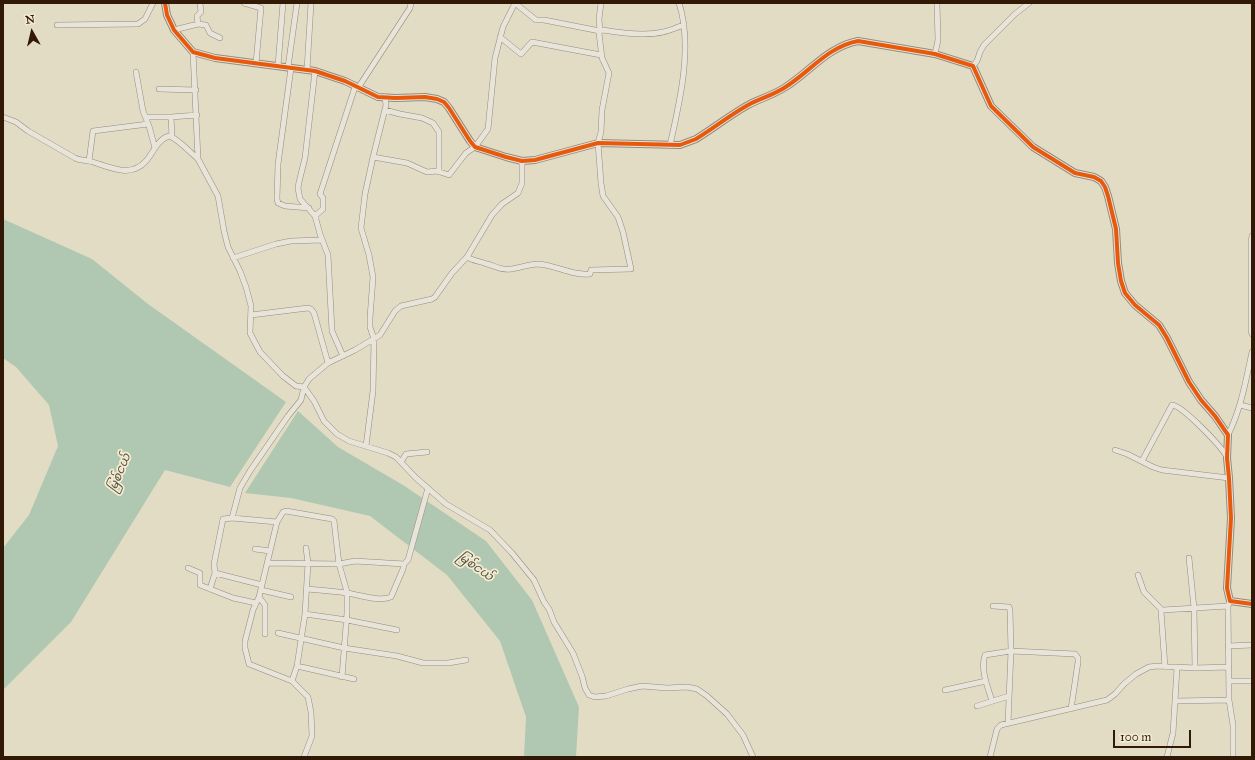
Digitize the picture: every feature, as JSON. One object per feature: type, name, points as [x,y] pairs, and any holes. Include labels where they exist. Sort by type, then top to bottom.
[{"type":"street","points":[[57,25],[138,24],[144,19],[153,3]]},
{"type":"street","points":[[165,3],[174,30],[193,52],[215,58],[315,71],[357,87],[378,97],[425,97],[444,102],[470,141],[476,147],[522,161],[534,160],[598,143],[680,145],[696,139],[750,104],[782,89],[795,81],[820,59],[843,45],[858,41],[935,54],[973,66],[991,106],[1023,138],[1076,173],[1094,177],[1101,181],[1108,196],[1116,229],[1119,269],[1125,293],[1135,305],[1158,325],[1167,338],[1189,382],[1228,435]]},
{"type":"street","points":[[198,24],[197,16],[201,12],[200,3]]},
{"type":"street","points":[[244,3],[261,6],[256,63]]},
{"type":"street","points":[[278,66],[283,3]]},
{"type":"street","points":[[297,3],[278,164],[277,201],[285,206],[309,208]]},
{"type":"street","points":[[306,70],[311,3]]},
{"type":"street","points":[[315,216],[323,209],[323,198],[320,194],[357,87],[410,8],[411,3]]},
{"type":"street","points":[[373,158],[407,163],[430,173],[438,172],[449,176],[466,153],[476,147],[488,129],[490,123],[493,65],[503,27],[515,3],[536,20],[544,20],[600,31],[641,34],[657,33],[684,25]]},
{"type":"street","points":[[467,257],[499,269],[510,270],[537,264],[552,266],[580,275],[590,274],[591,270],[631,269],[623,232],[618,217],[603,196],[598,143],[609,73],[601,55],[599,19],[601,3]]},
{"type":"street","points":[[670,145],[681,99],[685,39],[683,16],[679,3]]},
{"type":"street","points":[[935,54],[938,40],[937,3]]},
{"type":"street","points":[[973,66],[984,46],[1015,14],[1029,3]]},
{"type":"street","points":[[174,30],[198,24],[206,25],[210,33],[220,38]]},
{"type":"street","points":[[500,37],[521,54],[532,42],[601,55]]},
{"type":"street","points":[[193,52],[196,90],[198,159]]},
{"type":"street","points":[[315,71],[305,158],[298,193],[300,199],[315,216],[328,255],[332,331],[343,356]]},
{"type":"street","points":[[136,72],[143,111],[155,148]]},
{"type":"street","points":[[159,89],[196,90]]},
{"type":"street","points":[[366,446],[373,391],[374,339],[370,327],[370,318],[373,277],[369,255],[361,228],[365,194],[387,101],[386,97]]},
{"type":"street","points":[[385,110],[422,118],[433,122],[439,132],[438,172]]},
{"type":"street","points":[[146,117],[197,115]]},
{"type":"street","points":[[171,116],[172,137]]},
{"type":"street","points":[[3,117],[16,122],[28,131],[80,161],[89,162],[108,168],[128,171],[138,167],[145,162],[161,140],[166,137],[172,137],[198,159],[218,196],[226,239],[246,287],[251,306],[250,333],[260,352],[289,382],[296,386],[304,387],[324,421],[331,429],[349,440],[388,453],[401,462],[446,504],[476,521],[494,534],[534,580],[554,622],[573,653],[585,688],[589,695],[595,697],[606,696],[642,686],[667,688],[687,687],[697,689],[727,714],[743,735],[752,757]]},
{"type":"street","points":[[89,162],[92,131],[148,124]]},
{"type":"street","points":[[232,518],[240,488],[288,416],[301,400],[304,387],[309,379],[328,363],[380,335],[395,311],[401,306],[435,297],[452,273],[467,257],[492,215],[502,204],[518,193],[522,183],[522,161]]},
{"type":"street","points":[[1252,236],[1252,334]]},
{"type":"street","points":[[233,258],[244,253],[281,242],[322,240]]},
{"type":"street","points":[[251,315],[308,308],[311,309],[314,313],[328,363]]},
{"type":"street","points":[[1233,757],[1233,724],[1229,700],[1229,603],[1227,588],[1230,518],[1227,458],[1228,435],[1246,387],[1252,352]]},
{"type":"street","points":[[1142,461],[1172,405],[1178,407],[1198,424],[1217,443],[1227,458]]},
{"type":"street","points":[[1240,405],[1252,408]]},
{"type":"street","points":[[1115,450],[1162,470],[1229,478]]},
{"type":"street","points":[[401,462],[406,454],[427,452]]},
{"type":"street","points":[[307,589],[347,592],[381,599],[391,597],[404,564],[408,560],[428,488]]},
{"type":"street","points":[[304,757],[312,736],[311,712],[308,697],[292,681],[249,664],[245,648],[245,641],[262,588],[277,522],[283,512],[334,520],[339,564],[347,592],[342,677]]},
{"type":"street","points":[[210,589],[215,573],[214,564],[223,520],[232,518],[277,522]]},
{"type":"street","points":[[292,681],[297,666],[307,589],[308,563],[306,548]]},
{"type":"street","points":[[255,549],[270,551]]},
{"type":"street","points":[[1189,558],[1194,608],[1195,668]]},
{"type":"street","points":[[268,563],[339,564],[355,561],[404,564]]},
{"type":"street","points":[[188,568],[200,573],[200,586],[233,598],[256,603]]},
{"type":"street","points":[[215,573],[290,597]]},
{"type":"street","points":[[1138,575],[1144,592],[1162,610],[1194,608],[1229,603],[1252,604]]},
{"type":"street","points":[[259,597],[265,606],[265,634]]},
{"type":"street","points":[[993,606],[1010,608],[1011,651],[1008,723]]},
{"type":"street","points":[[1162,610],[1160,614],[1165,667]]},
{"type":"street","points":[[304,614],[346,620],[397,630]]},
{"type":"street","points":[[278,633],[344,648],[397,656],[423,663],[448,663],[466,660]]},
{"type":"street","points":[[1228,646],[1252,645]]},
{"type":"street","points":[[992,701],[986,681],[983,660],[985,655],[1011,651],[1075,654],[1078,656],[1078,662],[1071,709]]},
{"type":"street","points":[[297,666],[354,680]]},
{"type":"street","points":[[990,757],[997,729],[1001,725],[1100,702],[1110,698],[1136,674],[1149,667],[1229,667]]},
{"type":"street","points":[[1167,757],[1173,733],[1177,668]]},
{"type":"street","points":[[945,690],[986,681]]},
{"type":"street","points":[[1230,681],[1252,681]]},
{"type":"street","points":[[977,706],[1009,696]]},
{"type":"street","points":[[1176,701],[1229,700]]},
{"type":"water","name":"မြစ်ငယ်","points":[[3,219],[92,259],[148,304],[286,402],[230,487],[165,470],[71,622],[3,690],[3,548],[29,515],[58,446],[49,405],[16,367],[3,358]]},
{"type":"water","name":"မြစ်ငယ်","points":[[298,411],[338,447],[403,485],[486,541],[532,600],[579,707],[576,757],[524,757],[526,717],[500,641],[447,575],[370,516],[291,498],[245,493]]},
{"type":"cycle path","points":[[165,3],[167,15],[174,30],[193,52],[215,58],[315,71],[345,81],[378,97],[425,97],[437,99],[444,102],[449,108],[475,147],[522,161],[535,160],[598,143],[680,145],[696,139],[748,105],[784,88],[828,54],[847,44],[858,41],[935,54],[973,66],[991,106],[1033,147],[1075,173],[1094,177],[1101,181],[1105,187],[1116,229],[1118,263],[1125,293],[1135,305],[1159,325],[1189,382],[1228,435],[1227,458],[1231,518],[1227,588],[1230,601],[1252,604]]}]
